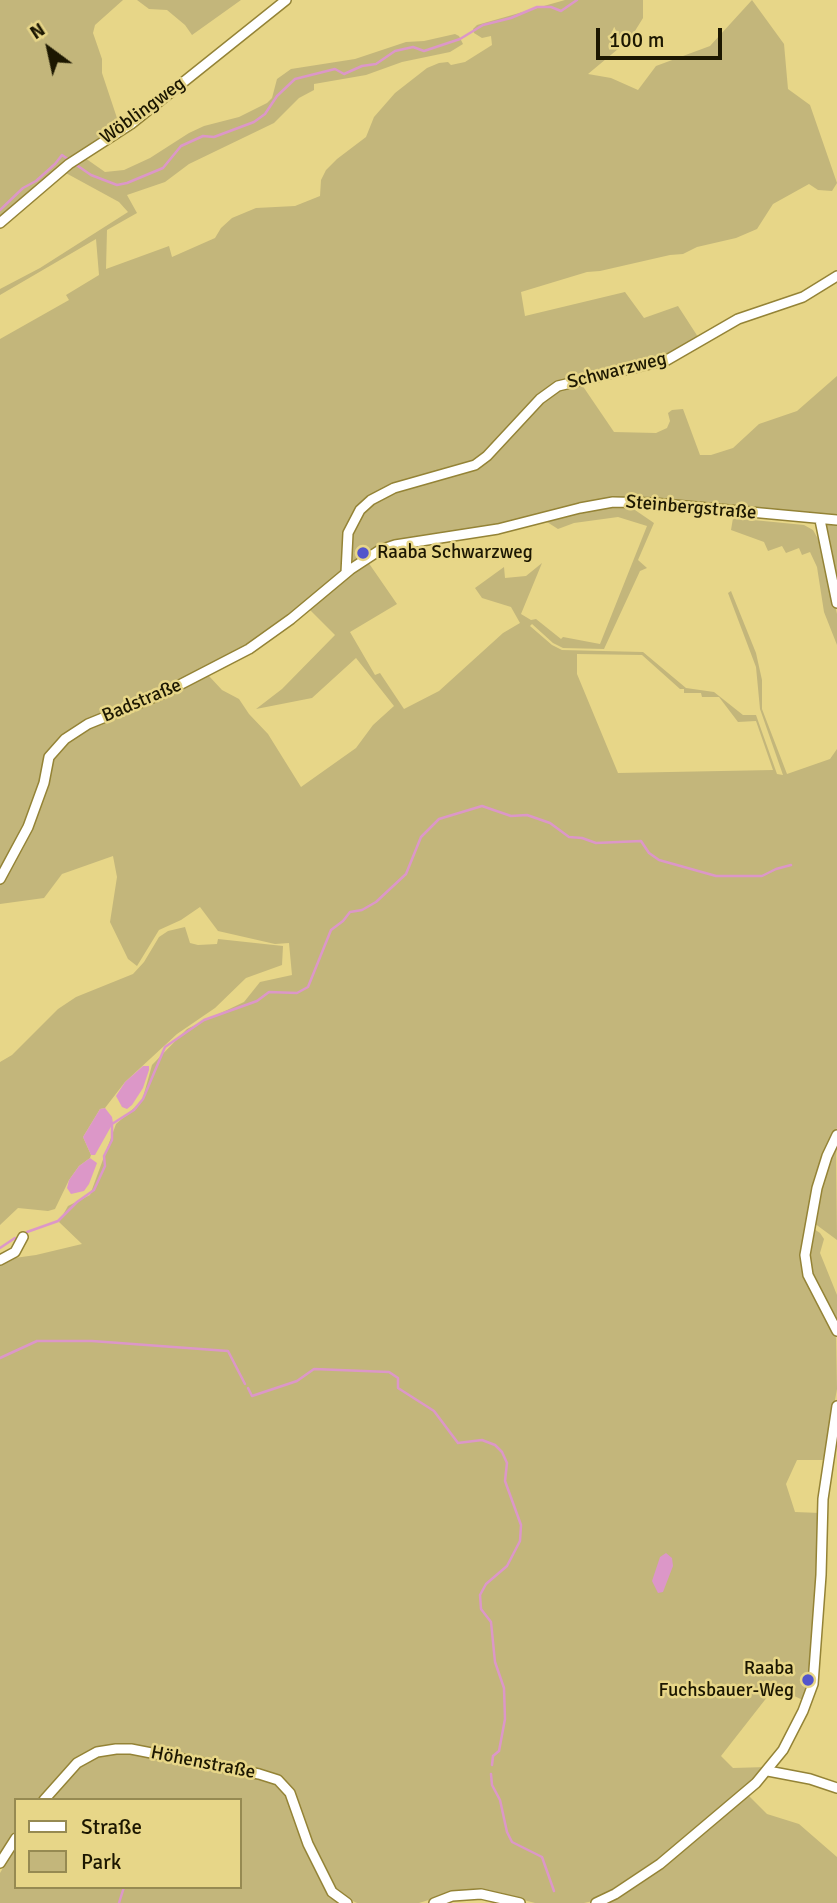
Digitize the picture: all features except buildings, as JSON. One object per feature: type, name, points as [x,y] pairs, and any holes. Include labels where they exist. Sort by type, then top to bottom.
[{"type":"street","name":"Wöblingweg","points":[[0,223],[69,164],[131,124],[286,0]]},
{"type":"street","name":"Schwarzweg","points":[[346,573],[348,533],[360,510],[371,500],[394,488],[475,465],[487,456],[540,399],[558,386],[667,360],[749,314],[803,297],[837,276]]},
{"type":"street","name":"Steinbergstraße","points":[[346,573],[372,554],[395,545],[498,529],[602,503],[653,503],[837,520]]},
{"type":"street","points":[[820,520],[837,603]]},
{"type":"street","name":"Badstraße","points":[[0,879],[27,827],[44,783],[49,757],[65,739],[88,724],[162,694],[231,660],[277,629],[346,573]]},
{"type":"street","points":[[837,1135],[817,1188],[805,1255],[810,1279],[837,1331]]},
{"type":"street","points":[[0,1260],[15,1252],[23,1237]]},
{"type":"street","points":[[596,1903],[615,1894],[660,1864],[712,1822],[768,1771],[783,1750],[813,1689],[823,1499],[837,1406]]},
{"type":"street","name":"Höhenstraße","points":[[46,1798],[77,1763],[97,1752],[116,1749],[144,1751],[278,1780],[290,1793],[308,1844],[332,1892],[347,1903]]},
{"type":"street","points":[[768,1771],[810,1779],[837,1788]]},
{"type":"street","points":[[0,1864],[14,1841]]},
{"type":"street","points":[[434,1903],[481,1895],[520,1903]]},
{"type":"green space","points":[[0,0],[123,0],[95,25],[93,33],[102,59],[102,73],[117,118],[116,131],[0,218]]},
{"type":"green space","points":[[137,0],[241,0],[192,35],[185,25],[167,10],[149,9]]},
{"type":"green space","points":[[565,0],[643,0],[643,18],[630,39],[588,74],[611,78],[638,90],[656,66],[710,46],[752,0],[784,44],[788,89],[810,105],[837,183],[832,191],[818,190],[809,184],[773,204],[757,229],[736,238],[697,247],[683,254],[587,272],[521,292],[525,316],[625,292],[644,318],[678,306],[700,340],[677,354],[557,384],[480,459],[394,486],[350,521],[344,569],[289,616],[247,646],[200,672],[209,676],[222,690],[239,699],[268,734],[301,787],[356,748],[373,725],[394,706],[356,658],[312,698],[256,709],[282,689],[335,635],[309,609],[368,562],[397,604],[350,632],[375,675],[380,673],[404,709],[439,691],[503,633],[520,623],[511,607],[482,598],[475,588],[504,567],[505,578],[526,576],[542,563],[521,614],[531,620],[536,619],[561,639],[563,637],[600,644],[647,526],[618,517],[574,523],[558,529],[547,522],[604,507],[635,506],[635,510],[654,523],[638,560],[647,568],[640,571],[604,649],[563,648],[553,643],[532,624],[530,626],[562,650],[643,652],[686,688],[714,692],[743,715],[756,715],[777,774],[783,775],[760,709],[756,667],[728,593],[731,591],[756,653],[762,680],[762,709],[787,774],[830,759],[837,749],[837,1128],[824,1155],[802,1256],[836,1338],[837,1389],[824,1460],[797,1460],[786,1484],[795,1512],[820,1513],[811,1680],[805,1701],[775,1687],[721,1756],[733,1768],[767,1767],[765,1769],[683,1843],[628,1883],[584,1903],[535,1903],[501,1894],[451,1893],[419,1903],[357,1903],[335,1890],[312,1843],[293,1791],[260,1770],[132,1745],[75,1760],[41,1798],[14,1798],[14,1835],[0,1855],[0,1260],[82,1244],[59,1222],[68,1206],[90,1195],[116,1124],[142,1101],[152,1065],[187,1029],[244,1002],[260,982],[292,975],[289,943],[275,944],[218,931],[200,907],[159,930],[137,966],[128,959],[110,922],[117,877],[113,856],[62,874],[44,898],[0,904],[0,339],[69,300],[66,295],[99,275],[96,239],[0,295],[0,289],[40,268],[128,212],[119,202],[64,172],[85,158],[105,172],[124,170],[150,158],[189,133],[239,117],[267,103],[272,98],[277,79],[291,69],[355,59],[406,42],[455,34],[459,36],[463,44],[450,52],[402,62],[366,75],[314,84],[314,90],[299,98],[274,123],[189,164],[165,182],[127,195],[137,213],[107,230],[106,269],[169,246],[172,257],[215,238],[232,218],[256,208],[295,206],[320,196],[321,180],[326,170],[366,137],[374,117],[395,93],[427,68],[439,63],[448,62],[451,65],[465,62],[492,45],[491,36],[482,38],[474,33],[473,29],[477,25]],"holes":[[[577,654],[642,655],[680,689],[684,689],[684,693],[701,693],[702,697],[719,697],[738,722],[756,721],[773,770],[618,773],[577,674]]]},
{"type":"green space","points":[[837,376],[837,518],[654,499],[385,544],[355,561],[351,559],[351,534],[363,512],[373,502],[395,491],[476,468],[531,412],[559,389],[580,382],[614,432],[656,433],[667,428],[670,421],[668,413],[683,409],[700,455],[711,455],[733,448],[759,424],[797,411]]},
{"type":"green space","points":[[733,518],[804,525],[813,530],[821,544],[837,614],[837,645],[824,612],[817,567],[810,552],[802,555],[799,548],[786,553],[782,546],[768,551],[764,542],[731,530]]},
{"type":"green space","points":[[820,520],[837,523],[837,603]]},
{"type":"green space","points":[[185,927],[190,943],[198,945],[217,944],[218,939],[283,946],[282,965],[246,978],[215,1008],[177,1034],[125,1082],[105,1108],[100,1109],[83,1137],[90,1158],[79,1166],[69,1180],[55,1209],[48,1211],[18,1208],[0,1225],[0,1062],[12,1055],[58,1009],[76,997],[133,974],[144,962],[159,937],[168,931]]},
{"type":"green space","points":[[837,1144],[837,1240],[814,1223],[821,1189]]},
{"type":"green space","points":[[814,1229],[824,1239],[820,1253],[837,1295],[837,1320],[811,1269],[809,1255]]},
{"type":"green space","points":[[131,1753],[219,1769],[276,1784],[286,1795],[304,1846],[329,1894],[337,1903],[0,1903],[0,1873],[14,1849],[14,1889],[242,1889],[242,1798],[51,1798],[80,1767],[99,1757]]},
{"type":"green space","points":[[748,1795],[767,1814],[799,1824],[837,1857],[837,1903],[606,1903],[662,1867]]},
{"type":"shaded area","points":[[143,1066],[149,1066],[149,1070],[143,1088],[132,1105],[127,1109],[122,1107],[116,1096],[125,1082]]},
{"type":"shaded area","points":[[105,1108],[113,1123],[95,1155],[91,1155],[83,1137],[100,1109]]},
{"type":"shaded area","points":[[90,1158],[97,1163],[89,1184],[84,1191],[71,1194],[67,1188],[69,1180],[79,1166]]},
{"type":"shaded area","points":[[666,1553],[672,1558],[673,1566],[663,1592],[658,1593],[652,1581],[660,1557]]},
{"type":"waterway","points":[[0,210],[23,188],[36,181],[62,155],[91,175],[117,185],[127,183],[163,168],[181,146],[203,136],[214,137],[254,122],[265,114],[277,96],[295,79],[335,69],[344,74],[362,66],[376,64],[395,51],[413,47],[424,51],[460,39],[483,25],[511,18],[537,7],[551,7],[561,11],[577,0]]},
{"type":"waterway","points":[[27,1232],[58,1221],[94,1190],[105,1166],[104,1156],[112,1140],[112,1124],[134,1110],[143,1099],[165,1047],[204,1020],[257,1001],[269,992],[297,993],[308,987],[331,930],[350,912],[362,910],[376,902],[406,874],[421,837],[439,819],[482,806],[511,816],[527,815],[550,823],[569,837],[596,843],[641,841],[649,853],[659,860],[716,876],[762,876],[791,865]]},
{"type":"waterway","points":[[0,1248],[15,1238]]},
{"type":"waterway","points":[[0,1358],[37,1341],[92,1341],[228,1351],[245,1384]]},
{"type":"waterway","points":[[248,1388],[252,1396],[297,1381],[314,1369],[389,1372],[398,1378],[398,1388],[434,1411],[458,1443],[482,1440],[495,1445],[502,1452],[507,1463],[505,1481],[521,1525],[520,1541],[507,1566],[486,1584],[480,1595],[481,1609],[491,1622],[495,1662],[504,1688],[505,1719],[499,1751],[493,1756],[492,1765]]},
{"type":"waterway","points":[[491,1774],[492,1785],[500,1800],[512,1842],[542,1857],[554,1891]]},
{"type":"waterway","points":[[119,1903],[123,1889]]},
{"type":"place","name":"Raaba Schwarzweg","points":[[363,553]]},
{"type":"place","name":"Raaba Fuchsbauer-Weg","points":[[808,1680]]}]
